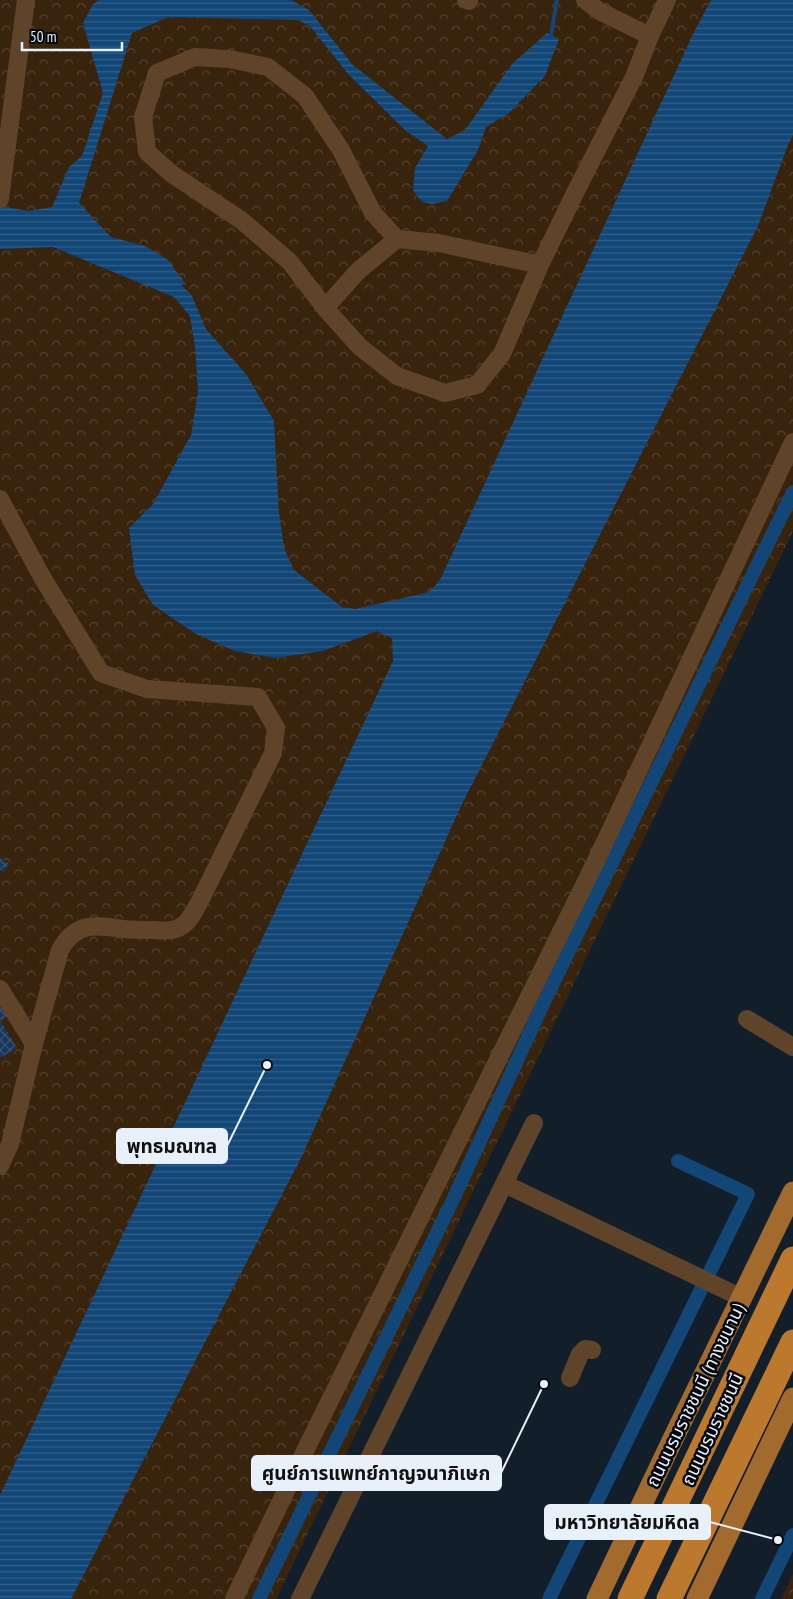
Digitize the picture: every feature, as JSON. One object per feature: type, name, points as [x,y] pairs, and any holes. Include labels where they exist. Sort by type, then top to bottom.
[{"type":"highway","name":"ถนนบรมราชชนนี","points":[[630,1599],[793,1259]]},
{"type":"highway","name":"ถนนบรมราชชนนี","points":[[669,1599],[793,1342]]},
{"type":"main road","name":"ถนนบรมราชชนนี (ทางขนาน)","points":[[597,1597],[793,1192]]},
{"type":"main road","points":[[697,1599],[793,1398]]},
{"type":"street","points":[[0,198],[26,0]]},
{"type":"street","points":[[585,0],[599,11],[650,36]]},
{"type":"street","points":[[540,265],[439,243],[397,239],[373,213],[341,150],[304,96],[268,67],[230,58],[195,57],[157,74],[142,117],[147,152],[172,174],[241,220],[290,262],[360,347],[397,376],[445,393],[477,385],[502,354],[540,265],[634,77],[667,0]]},
{"type":"street","points":[[326,308],[358,271],[397,239]]},
{"type":"street","points":[[234,1599],[596,861],[793,442]]},
{"type":"street","points":[[0,499],[42,577],[101,673],[147,689],[258,697],[276,728],[273,753],[190,918],[181,927],[173,929],[126,929],[99,925],[87,927],[75,932],[65,941],[60,950],[34,1044],[10,1144],[0,1166]]},
{"type":"street","points":[[0,989],[34,1044]]},
{"type":"street","points":[[747,1019],[793,1047]]},
{"type":"street","points":[[300,1599],[534,1123]]},
{"type":"street","points":[[505,1184],[742,1298]]},
{"type":"street","points":[[570,1378],[580,1354],[585,1349],[592,1350]]},
{"type":"green space","points":[[0,0],[793,0],[793,531],[276,1599],[0,1599]]},
{"type":"green space","points":[[793,1574],[793,1599],[781,1599]]},
{"type":"water","points":[[99,0],[291,0],[309,10],[353,65],[447,139],[465,130],[512,64],[547,33],[559,39],[545,76],[509,113],[486,127],[478,150],[447,201],[432,204],[422,202],[413,190],[415,168],[428,146],[406,131],[348,74],[310,26],[298,20],[168,17],[132,33],[79,203],[111,237],[145,246],[167,259],[186,284],[181,285],[191,294],[206,329],[246,374],[274,421],[279,513],[284,548],[294,570],[342,607],[355,609],[429,592],[440,580],[694,32],[711,0],[793,0],[793,135],[758,226],[462,804],[300,1160],[71,1599],[0,1599],[0,1495],[393,661],[392,638],[377,631],[323,651],[275,658],[235,651],[196,634],[153,605],[135,575],[129,528],[153,504],[191,435],[198,391],[195,347],[190,316],[174,297],[53,247],[0,249],[0,206],[29,211],[52,207],[69,167],[82,156],[103,93],[83,23],[93,4]]},
{"type":"building","points":[[0,858],[9,864],[4,872],[0,870]]},
{"type":"building","points":[[0,1004],[7,1016],[0,1020]]},
{"type":"building","points":[[0,1020],[17,1048],[0,1058]]},
{"type":"waterway","points":[[551,35],[557,0]]},
{"type":"waterway","points":[[259,1599],[451,1204],[543,1004],[793,492]]},
{"type":"waterway","points":[[549,1599],[748,1194],[678,1161]]},
{"type":"waterway","points":[[762,1599],[793,1535]]},
{"type":"place","name":"พุทธมณฑล","points":[[267,1065]]},
{"type":"place","name":"ศูนย์การแพทย์กาญจนาภิเษก","points":[[544,1384]]},
{"type":"place","name":"มหาวิทยาลัยมหิดล","points":[[778,1540]]}]
